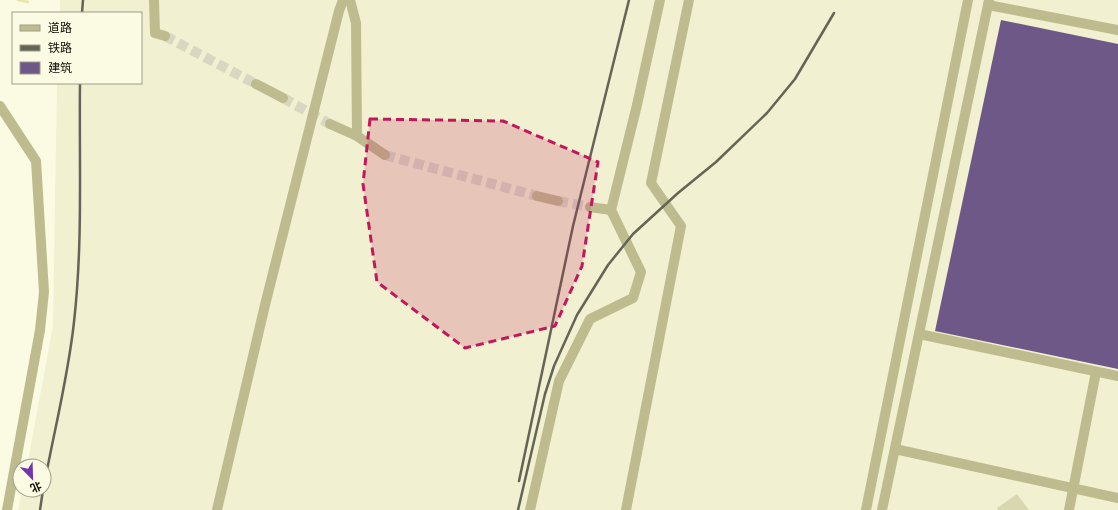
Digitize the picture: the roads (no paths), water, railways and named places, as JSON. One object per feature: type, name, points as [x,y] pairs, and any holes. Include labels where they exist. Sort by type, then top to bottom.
[{"type":"street","points":[[154,0],[155,33],[165,36]]},
{"type":"street","points":[[217,510],[271,283],[343,0]]},
{"type":"street","points":[[350,0],[356,23],[357,136]]},
{"type":"street","points":[[530,510],[559,381],[590,319],[633,298],[641,272],[611,210],[637,105],[660,0]]},
{"type":"street","points":[[626,510],[681,226],[651,183],[689,0]]},
{"type":"street","points":[[866,510],[968,0]]},
{"type":"street","points":[[882,510],[988,3],[1118,30]]},
{"type":"street","points":[[256,84],[283,98]]},
{"type":"street","points":[[0,106],[36,161],[44,292],[40,330],[6,510]]},
{"type":"street","points":[[330,124],[357,136],[385,155]]},
{"type":"street","points":[[537,196],[558,201]]},
{"type":"street","points":[[590,207],[611,210]]},
{"type":"street","points":[[919,334],[1118,376]]},
{"type":"street","points":[[1069,510],[1096,372]]},
{"type":"street","points":[[895,449],[1118,498]]},
{"type":"waterway","points":[[18,0],[28,2]]},
{"type":"tunnel","points":[[165,36],[256,84]]},
{"type":"tunnel","points":[[283,98],[330,124]]},
{"type":"tunnel","points":[[385,155],[537,196]]},
{"type":"tunnel","points":[[558,201],[590,207]]},
{"type":"railway","points":[[82,12],[83,0]]},
{"type":"railway","points":[[519,481],[573,226],[629,0]]},
{"type":"railway","points":[[518,510],[545,394],[554,366],[577,315],[608,265],[633,234],[678,193],[716,162],[767,113],[795,79],[834,13]]},
{"type":"railway","points":[[49,458],[68,364],[77,292],[80,232],[80,84]]},
{"type":"railway","points":[[40,510],[42,498]]}]
